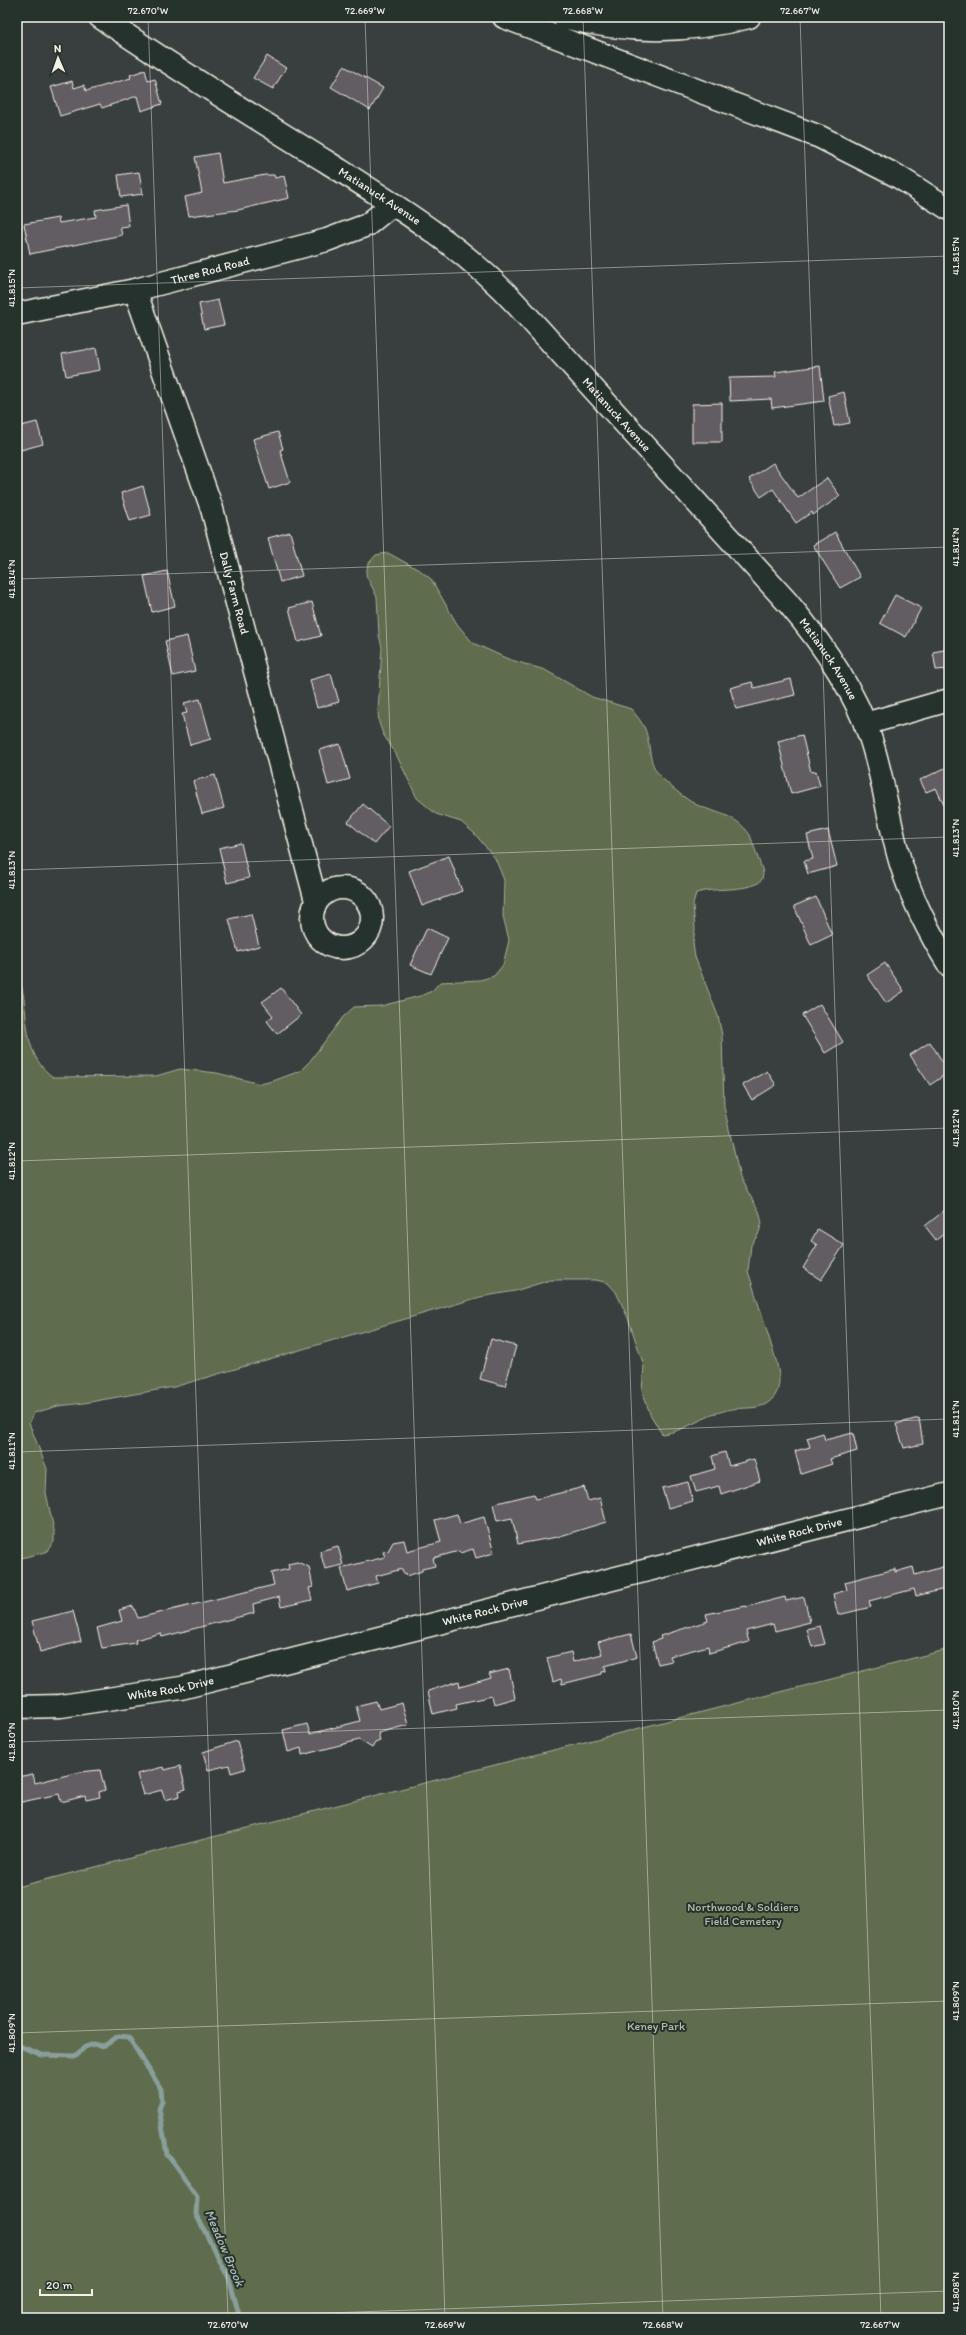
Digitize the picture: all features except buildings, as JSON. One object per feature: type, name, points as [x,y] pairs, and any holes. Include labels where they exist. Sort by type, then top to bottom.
[{"type":"main road","name":"Matianuck Avenue","points":[[100,17],[393,204],[463,253],[495,281],[671,473],[812,631],[845,682],[865,724],[906,879],[926,926],[949,965]]},
{"type":"main road","points":[[504,17],[820,137],[897,176],[949,209]]},
{"type":"main road","points":[[564,17],[604,26],[662,29],[702,27],[749,17]]},
{"type":"main road","name":"Three Rod Road","points":[[17,314],[135,290],[327,240],[367,225],[393,204]]},
{"type":"main road","name":"Dally Farm Road","points":[[135,290],[212,509],[316,901]]},
{"type":"main road","points":[[865,724],[949,700]]},
{"type":"main road","name":"White Rock Drive","points":[[17,1707],[61,1706],[181,1688],[949,1494]]},
{"type":"green space","points":[[388,553],[421,571],[431,579],[457,624],[473,643],[508,659],[545,670],[592,697],[631,709],[641,721],[645,729],[652,762],[659,775],[687,799],[695,804],[732,818],[738,822],[750,835],[763,872],[761,880],[758,883],[744,888],[711,890],[696,893],[693,905],[695,929],[693,943],[695,957],[718,1016],[722,1035],[724,1107],[740,1178],[759,1211],[762,1223],[758,1235],[751,1245],[748,1271],[776,1360],[779,1375],[778,1390],[769,1402],[758,1407],[719,1412],[686,1427],[670,1433],[662,1434],[650,1414],[642,1390],[644,1366],[628,1318],[616,1292],[608,1283],[596,1280],[550,1280],[515,1291],[480,1297],[174,1387],[84,1403],[58,1406],[34,1413],[29,1423],[47,1469],[46,1493],[54,1530],[54,1542],[46,1552],[17,1559],[17,970],[23,992],[28,1033],[33,1052],[44,1069],[53,1077],[156,1076],[180,1069],[217,1073],[260,1084],[300,1071],[310,1061],[343,1017],[354,1007],[381,1006],[420,996],[432,991],[440,982],[480,980],[494,976],[503,965],[509,940],[503,916],[504,880],[495,858],[474,833],[461,822],[436,814],[417,798],[396,754],[383,734],[379,723],[378,711],[382,647],[379,635],[377,597],[366,575],[368,564],[376,555]]},
{"type":"green space","name":"Keney Park","points":[[949,1649],[949,2318],[17,2318],[17,1887]]},
{"type":"waterway","name":"Meadow Brook","points":[[17,2045],[42,2055],[75,2056],[85,2047],[94,2044],[101,2046],[118,2036],[128,2037],[161,2089],[162,2101],[159,2109],[167,2154],[197,2196],[196,2214],[229,2279],[240,2318]]},
{"type":"park label","name":"Northwood & Soldiers Field Cemetery","points":[[743,1914]]}]
